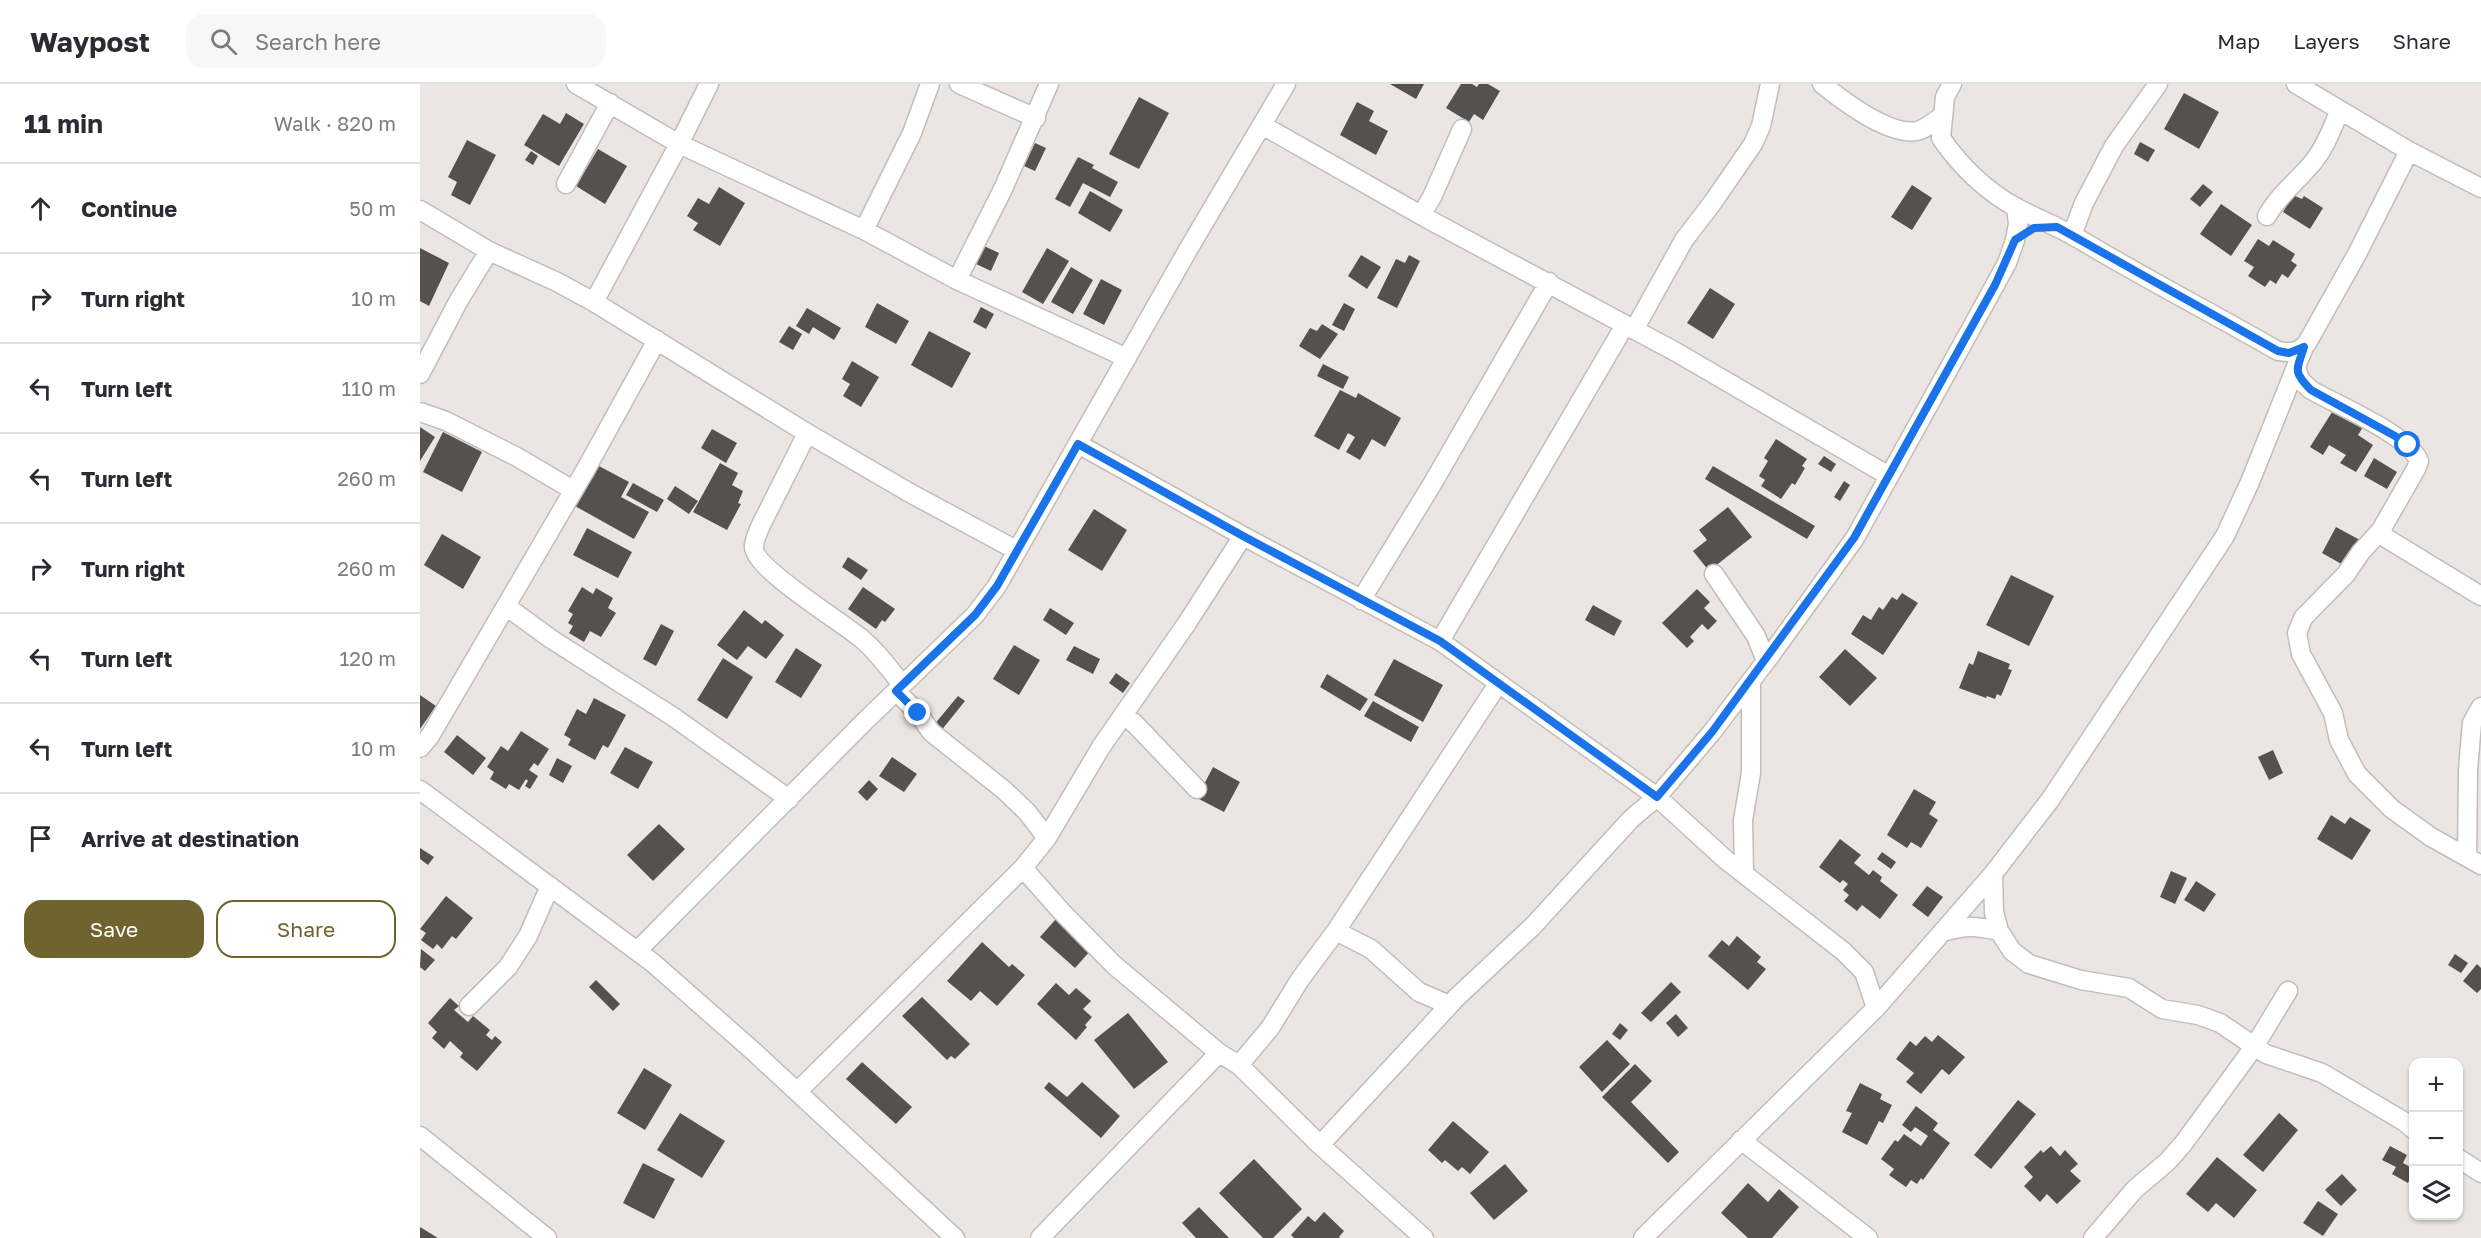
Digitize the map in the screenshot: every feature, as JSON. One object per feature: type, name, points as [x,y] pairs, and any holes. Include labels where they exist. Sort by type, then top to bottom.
[{"type":"street","points":[[576,84],[679,144],[864,230],[957,280],[1127,358]]},
{"type":"street","points":[[594,302],[709,84]]},
{"type":"street","points":[[864,230],[912,133],[930,84]]},
{"type":"street","points":[[958,84],[1036,118]]},
{"type":"street","points":[[957,280],[1036,118],[1050,84]]},
{"type":"street","points":[[638,950],[899,688],[975,615],[997,586],[1189,248],[1286,84]]},
{"type":"street","points":[[1440,641],[1684,240],[1753,144],[1761,126],[1770,84]]},
{"type":"street","points":[[1821,84],[1856,109],[1886,126],[1905,131],[1918,131],[1942,116]]},
{"type":"street","points":[[1952,84],[1945,97],[1941,138],[1972,176],[2016,207],[2065,231],[2107,257],[2278,351],[2289,353],[2304,347]]},
{"type":"street","points":[[2065,231],[2084,203],[2114,147],[2158,84]]},
{"type":"street","points":[[2296,84],[2409,151],[2481,188]]},
{"type":"street","points":[[566,184],[610,104]]},
{"type":"street","points":[[2267,216],[2284,191],[2321,151],[2340,110]]},
{"type":"street","points":[[1263,125],[1421,215],[1549,282],[1740,388],[1889,476]]},
{"type":"street","points":[[1421,215],[1432,197],[1462,129]]},
{"type":"street","points":[[1643,1238],[1876,1008],[1993,874],[2050,800],[2225,536],[2304,347],[2357,254],[2409,151]]},
{"type":"street","points":[[1320,1145],[1449,1005],[1491,963],[1533,926],[1624,825],[1657,797],[1712,732],[1766,661],[1854,538],[2007,263],[2018,224],[2016,207]]},
{"type":"street","points":[[420,210],[489,250],[594,302],[807,433],[910,493],[1016,550]]},
{"type":"street","points":[[2015,240],[2034,228],[2065,231]]},
{"type":"street","points":[[420,374],[459,300],[489,250]]},
{"type":"street","points":[[1361,600],[1549,282]]},
{"type":"street","points":[[420,748],[430,736],[506,606],[657,340]]},
{"type":"street","points":[[2296,367],[2300,380],[2311,390],[2395,436],[2417,454],[2419,461],[2382,530],[2361,552],[2346,574],[2303,618],[2297,633],[2301,654],[2332,713],[2339,740],[2357,774],[2392,809],[2431,837],[2474,861]]},
{"type":"street","points":[[420,412],[446,421],[517,457],[573,490]]},
{"type":"street","points":[[807,433],[765,518],[754,544],[754,551],[769,571],[845,624],[865,641],[879,655],[899,688],[931,732],[998,784],[1027,812],[1047,837]]},
{"type":"street","points":[[1078,444],[1243,536],[1440,641],[1657,797],[1744,874],[1843,951],[1864,972],[1876,1008]]},
{"type":"street","points":[[2382,530],[2386,538],[2481,596]]},
{"type":"street","points":[[798,1091],[1023,868],[1047,837],[1101,747],[1243,536]]},
{"type":"street","points":[[1714,574],[1756,636],[1766,661]]},
{"type":"street","points":[[506,606],[551,639],[672,716],[789,799]]},
{"type":"street","points":[[1744,874],[1743,820],[1751,773],[1751,681]]},
{"type":"street","points":[[1239,1065],[1270,1029],[1301,978],[1336,931],[1498,684]]},
{"type":"street","points":[[2474,861],[2468,770],[2472,723],[2481,707]]},
{"type":"street","points":[[1123,715],[1197,789]]},
{"type":"street","points":[[420,790],[638,950],[798,1091],[955,1238]]},
{"type":"street","points":[[1023,868],[1114,965],[1219,1053],[1239,1065],[1320,1145],[1425,1238]]},
{"type":"street","points":[[1993,874],[1994,912],[1999,931],[2012,951],[2030,964],[2081,980],[2129,988],[2162,1009],[2198,1015],[2220,1023],[2254,1047],[2291,1064],[2322,1073],[2409,1126]]},
{"type":"street","points":[[469,1006],[508,968],[528,936],[550,886]]},
{"type":"street","points":[[1942,933],[1963,926],[1999,931]]},
{"type":"street","points":[[1336,931],[1371,949],[1419,992],[1449,1005]]},
{"type":"street","points":[[2093,1238],[2135,1190],[2167,1162],[2183,1144],[2254,1047],[2288,991]]},
{"type":"street","points":[[1040,1238],[1219,1053]]},
{"type":"street","points":[[420,1136],[547,1238]]},
{"type":"street","points":[[1741,1140],[1868,1238]]},
{"type":"street","points":[[2463,1161],[2481,1173]]},
{"type":"building","points":[[1390,84],[1424,84],[1416,99]]},
{"type":"building","points":[[1461,84],[1472,84],[1477,87],[1479,84],[1488,84],[1500,91],[1483,120],[1474,114],[1469,122],[1446,108]]},
{"type":"building","points":[[2184,93],[2219,112],[2199,149],[2164,129]]},
{"type":"building","points":[[1139,97],[1169,113],[1139,169],[1109,154]]},
{"type":"building","points":[[1357,102],[1374,111],[1369,121],[1388,131],[1376,155],[1340,135]]},
{"type":"building","points":[[566,113],[584,124],[559,166],[524,145],[543,114],[560,124]]},
{"type":"building","points":[[467,140],[496,155],[470,205],[451,195],[457,182],[448,177]]},
{"type":"building","points":[[2140,142],[2155,150],[2148,162],[2134,154]]},
{"type":"building","points":[[1035,143],[1046,148],[1035,171],[1024,166]]},
{"type":"building","points":[[598,149],[627,166],[605,204],[576,186]]},
{"type":"building","points":[[531,151],[538,156],[533,165],[525,160]]},
{"type":"building","points":[[1078,157],[1094,165],[1092,168],[1118,182],[1110,197],[1083,183],[1070,207],[1055,199]]},
{"type":"building","points":[[2203,184],[2213,192],[2200,207],[2190,199]]},
{"type":"building","points":[[1912,185],[1932,198],[1912,230],[1891,217]]},
{"type":"building","points":[[719,187],[745,203],[720,246],[693,230],[698,223],[687,216],[698,198],[709,204]]},
{"type":"building","points":[[1090,191],[1123,210],[1110,232],[1078,213]]},
{"type":"building","points":[[2293,195],[2302,199],[2304,196],[2323,208],[2310,229],[2283,212]]},
{"type":"building","points":[[2221,204],[2252,225],[2231,256],[2200,234]]},
{"type":"building","points":[[2258,239],[2269,246],[2273,240],[2295,254],[2291,261],[2297,265],[2288,278],[2282,274],[2276,284],[2270,280],[2265,287],[2248,276],[2254,267],[2244,261]]},
{"type":"building","points":[[984,246],[999,253],[991,271],[976,264]]},
{"type":"building","points":[[420,248],[449,263],[429,306],[420,301]]},
{"type":"building","points":[[1047,248],[1069,261],[1043,304],[1022,292]]},
{"type":"building","points":[[1361,255],[1381,267],[1367,289],[1348,276]]},
{"type":"building","points":[[1409,255],[1420,261],[1397,308],[1377,298],[1396,259],[1405,263]]},
{"type":"building","points":[[1071,267],[1093,280],[1073,314],[1051,302]]},
{"type":"building","points":[[1101,279],[1122,290],[1104,325],[1083,314]]},
{"type":"building","points":[[1710,288],[1735,304],[1713,339],[1687,323]]},
{"type":"building","points":[[877,303],[909,321],[896,344],[865,327]]},
{"type":"building","points":[[1344,303],[1355,309],[1344,331],[1332,325]]},
{"type":"building","points":[[981,307],[994,314],[986,329],[973,322]]},
{"type":"building","points":[[807,308],[841,328],[834,340],[813,327],[809,334],[796,326]]},
{"type":"building","points":[[1322,324],[1338,334],[1320,359],[1299,346],[1310,328],[1317,331]]},
{"type":"building","points":[[789,326],[802,334],[793,350],[779,342]]},
{"type":"building","points":[[929,331],[971,353],[952,388],[911,365]]},
{"type":"building","points":[[852,361],[879,377],[861,407],[843,396],[850,384],[842,379]]},
{"type":"building","points":[[1323,364],[1349,377],[1343,389],[1317,376]]},
{"type":"building","points":[[1340,390],[1356,398],[1358,393],[1401,418],[1385,447],[1372,439],[1360,460],[1346,452],[1355,437],[1348,433],[1339,450],[1314,436]]},
{"type":"building","points":[[2334,409],[2363,427],[2358,435],[2373,445],[2356,472],[2340,463],[2346,455],[2329,445],[2323,455],[2310,447]]},
{"type":"building","points":[[420,427],[435,437],[420,461]]},
{"type":"building","points":[[712,429],[737,443],[726,463],[701,448]]},
{"type":"building","points":[[443,432],[482,452],[462,492],[423,472]]},
{"type":"building","points":[[1776,439],[1807,459],[1802,466],[1805,468],[1795,485],[1792,483],[1781,499],[1761,486],[1765,480],[1759,476],[1768,461],[1764,458]]},
{"type":"building","points":[[1824,456],[1836,464],[1831,472],[1818,464]]},
{"type":"building","points":[[2374,458],[2397,472],[2387,489],[2364,476]]},
{"type":"building","points":[[720,463],[738,473],[732,485],[743,491],[738,503],[741,504],[727,530],[693,512]]},
{"type":"building","points":[[597,465],[629,482],[621,497],[649,512],[634,539],[575,506]]},
{"type":"building","points":[[1713,466],[1815,526],[1807,539],[1705,479]]},
{"type":"building","points":[[1844,481],[1850,485],[1840,501],[1834,497]]},
{"type":"building","points":[[633,483],[664,500],[657,512],[626,495]]},
{"type":"building","points":[[675,486],[698,501],[689,514],[667,499]]},
{"type":"building","points":[[1728,507],[1752,537],[1709,571],[1693,551],[1707,540],[1699,530]]},
{"type":"building","points":[[1094,509],[1127,530],[1102,571],[1068,550]]},
{"type":"building","points":[[2336,527],[2360,540],[2345,566],[2322,553]]},
{"type":"building","points":[[587,528],[632,552],[618,578],[573,555]]},
{"type":"building","points":[[442,534],[481,557],[463,589],[424,565]]},
{"type":"building","points":[[848,557],[868,570],[861,580],[842,567]]},
{"type":"building","points":[[2011,575],[2054,596],[2029,646],[1986,625]]},
{"type":"building","points":[[582,587],[593,594],[596,588],[613,598],[608,608],[616,613],[601,637],[590,631],[584,642],[569,633],[573,626],[568,623],[573,614],[568,611]]},
{"type":"building","points":[[863,587],[895,609],[885,622],[882,620],[876,629],[848,609]]},
{"type":"building","points":[[1697,589],[1710,602],[1704,608],[1717,621],[1708,630],[1702,624],[1690,637],[1694,641],[1687,648],[1662,623]]},
{"type":"building","points":[[1902,593],[1918,603],[1883,655],[1851,634],[1863,615],[1871,620],[1879,607],[1883,610],[1892,597],[1897,600]]},
{"type":"building","points":[[1593,605],[1622,621],[1614,636],[1585,620]]},
{"type":"building","points":[[1050,608],[1074,623],[1066,635],[1043,620]]},
{"type":"building","points":[[744,610],[762,624],[765,620],[784,635],[766,659],[748,646],[737,660],[717,645]]},
{"type":"building","points":[[661,624],[674,631],[656,666],[643,659]]},
{"type":"building","points":[[1014,645],[1040,660],[1019,695],[993,679]]},
{"type":"building","points":[[1074,646],[1100,659],[1093,674],[1066,660]]},
{"type":"building","points":[[796,648],[822,665],[801,698],[775,682]]},
{"type":"building","points":[[1845,649],[1877,678],[1850,706],[1819,677]]},
{"type":"building","points":[[1978,651],[2010,664],[2008,669],[2012,670],[2001,696],[1997,694],[1995,699],[1959,688],[1969,663],[1973,665]]},
{"type":"building","points":[[723,658],[753,677],[727,719],[697,700]]},
{"type":"building","points":[[1394,659],[1443,685],[1423,722],[1374,695]]},
{"type":"building","points":[[1116,673],[1130,683],[1123,693],[1109,683]]},
{"type":"building","points":[[1327,674],[1368,699],[1360,711],[1320,687]]},
{"type":"building","points":[[420,695],[436,706],[420,729]]},
{"type":"building","points":[[958,696],[965,701],[940,732],[933,726]]},
{"type":"building","points":[[594,698],[626,715],[608,748],[603,745],[595,760],[568,745],[571,739],[564,735],[577,709],[586,714]]},
{"type":"building","points":[[1373,701],[1419,727],[1411,742],[1364,716]]},
{"type":"building","points":[[521,731],[549,749],[538,766],[534,763],[529,770],[538,776],[530,789],[525,786],[528,781],[526,779],[519,790],[509,784],[506,789],[490,779],[494,772],[487,767],[501,746],[508,751]]},
{"type":"building","points":[[457,735],[486,758],[473,775],[444,752]]},
{"type":"building","points":[[625,747],[653,762],[638,789],[610,773]]},
{"type":"building","points":[[2273,750],[2283,773],[2269,780],[2258,757]]},
{"type":"building","points":[[892,757],[917,774],[904,792],[879,776]]},
{"type":"building","points":[[557,758],[572,766],[563,783],[549,775]]},
{"type":"building","points":[[1213,767],[1240,782],[1224,812],[1197,798]]},
{"type":"building","points":[[869,780],[878,789],[867,801],[858,792]]},
{"type":"building","points":[[1914,789],[1936,802],[1929,814],[1938,820],[1921,848],[1911,842],[1907,848],[1887,835]]},
{"type":"building","points":[[2331,815],[2345,824],[2350,817],[2371,830],[2352,860],[2317,839]]},
{"type":"building","points":[[659,824],[685,849],[653,881],[627,855]]},
{"type":"building","points":[[1840,839],[1861,855],[1854,863],[1869,875],[1873,870],[1882,877],[1880,881],[1898,895],[1880,919],[1862,905],[1857,911],[1844,901],[1849,895],[1843,890],[1848,884],[1843,880],[1840,883],[1819,867]]},
{"type":"building","points":[[420,848],[434,857],[428,865],[420,859]]},
{"type":"building","points":[[1882,852],[1896,862],[1891,869],[1877,859]]},
{"type":"building","points":[[2171,871],[2187,878],[2175,904],[2160,897]]},
{"type":"building","points":[[2196,881],[2216,894],[2204,912],[2184,900]]},
{"type":"building","points":[[1927,886],[1943,897],[1928,917],[1912,905]]},
{"type":"building","points":[[446,896],[473,918],[456,939],[452,936],[442,949],[437,944],[433,949],[421,940],[426,933],[420,929]]},
{"type":"building","points":[[1056,919],[1091,950],[1075,968],[1040,937]]},
{"type":"building","points":[[1737,936],[1761,957],[1757,962],[1766,969],[1748,990],[1708,956],[1722,940],[1729,946]]},
{"type":"building","points":[[982,942],[1009,967],[1012,964],[1025,975],[997,1006],[980,991],[971,1001],[947,981]]},
{"type":"building","points":[[421,949],[435,960],[425,971],[420,967]]},
{"type":"building","points":[[2455,954],[2468,963],[2461,973],[2448,965]]},
{"type":"building","points":[[2477,964],[2481,968],[2481,989],[2477,993],[2463,981]]},
{"type":"building","points":[[596,980],[620,1004],[613,1011],[589,987]]},
{"type":"building","points":[[1671,982],[1681,992],[1651,1022],[1641,1013]]},
{"type":"building","points":[[1056,983],[1069,995],[1076,988],[1091,1001],[1083,1009],[1092,1017],[1076,1040],[1037,1004]]},
{"type":"building","points":[[922,997],[970,1044],[955,1059],[951,1056],[947,1060],[902,1016]]},
{"type":"building","points":[[450,998],[459,1006],[454,1010],[468,1022],[473,1016],[490,1030],[486,1035],[492,1040],[495,1036],[502,1042],[477,1071],[460,1057],[463,1053],[450,1041],[444,1049],[432,1038],[437,1032],[428,1023]]},
{"type":"building","points":[[1128,1013],[1168,1062],[1134,1089],[1094,1040]]},
{"type":"building","points":[[1676,1014],[1688,1028],[1678,1037],[1666,1023]]},
{"type":"building","points":[[1620,1023],[1628,1030],[1620,1040],[1612,1034]]},
{"type":"building","points":[[1938,1035],[1965,1057],[1949,1075],[1942,1069],[1921,1094],[1906,1082],[1914,1073],[1896,1059],[1910,1041],[1916,1046],[1925,1036],[1932,1042]]},
{"type":"building","points":[[1607,1040],[1630,1064],[1602,1092],[1579,1067]]},
{"type":"building","points":[[862,1062],[912,1107],[896,1124],[846,1079]]},
{"type":"building","points":[[1635,1064],[1652,1081],[1631,1102],[1679,1152],[1668,1163],[1602,1097]]},
{"type":"building","points":[[644,1068],[672,1085],[645,1130],[617,1113]]},
{"type":"building","points":[[1049,1082],[1067,1097],[1082,1082],[1120,1116],[1101,1138],[1044,1088]]},
{"type":"building","points":[[1860,1083],[1882,1094],[1880,1099],[1892,1105],[1883,1123],[1879,1121],[1867,1145],[1842,1132],[1852,1113],[1846,1111]]},
{"type":"building","points":[[2018,1100],[2036,1114],[1991,1169],[1974,1155]]},
{"type":"building","points":[[1916,1106],[1938,1123],[1933,1130],[1950,1143],[1923,1180],[1921,1178],[1917,1184],[1911,1180],[1906,1187],[1889,1175],[1894,1169],[1881,1159],[1895,1140],[1898,1142],[1904,1134],[1921,1146],[1928,1136],[1915,1127],[1911,1132],[1902,1125]]},
{"type":"building","points":[[680,1113],[725,1141],[702,1178],[657,1150]]},
{"type":"building","points":[[2279,1113],[2298,1130],[2263,1172],[2243,1155]]},
{"type":"building","points":[[1453,1121],[1489,1152],[1470,1174],[1462,1167],[1458,1171],[1445,1160],[1442,1163],[1428,1150]]},
{"type":"building","points":[[2051,1146],[2060,1156],[2065,1150],[2078,1164],[2070,1171],[2081,1181],[2057,1204],[2047,1194],[2040,1202],[2024,1186],[2033,1177],[2024,1167],[2041,1150],[2043,1153]]},
{"type":"building","points":[[2390,1146],[2407,1155],[2403,1163],[2409,1166],[2408,1183],[2392,1174],[2396,1167],[2382,1160]]},
{"type":"building","points":[[2217,1157],[2257,1190],[2234,1218],[2216,1203],[2208,1212],[2186,1194]]},
{"type":"building","points":[[1254,1159],[1302,1209],[1273,1238],[1263,1238],[1219,1193]]},
{"type":"building","points":[[643,1163],[675,1179],[654,1219],[623,1203]]},
{"type":"building","points":[[1505,1164],[1528,1191],[1494,1220],[1470,1193]]},
{"type":"building","points":[[2342,1174],[2357,1190],[2341,1206],[2325,1190]]},
{"type":"building","points":[[1748,1183],[1768,1202],[1779,1189],[1799,1207],[1772,1238],[1748,1238],[1721,1213]]},
{"type":"building","points":[[2318,1201],[2338,1214],[2323,1236],[2303,1223]]},
{"type":"building","points":[[1199,1207],[1229,1238],[1196,1238],[1182,1223]]},
{"type":"building","points":[[1324,1212],[1344,1231],[1340,1238],[1294,1238],[1291,1235],[1308,1216],[1315,1222]]},
{"type":"building","points":[[420,1227],[438,1238],[420,1238]]},
{"type":"route","points":[[918,713],[896,691],[975,615],[997,586],[1078,444],[1243,536],[1440,641],[1657,797],[1712,732],[1770,656],[1854,538],[2007,263],[2015,240],[2034,228],[2057,227],[2278,351],[2289,353],[2304,347],[2296,367],[2300,380],[2311,390],[2408,445]]}]
